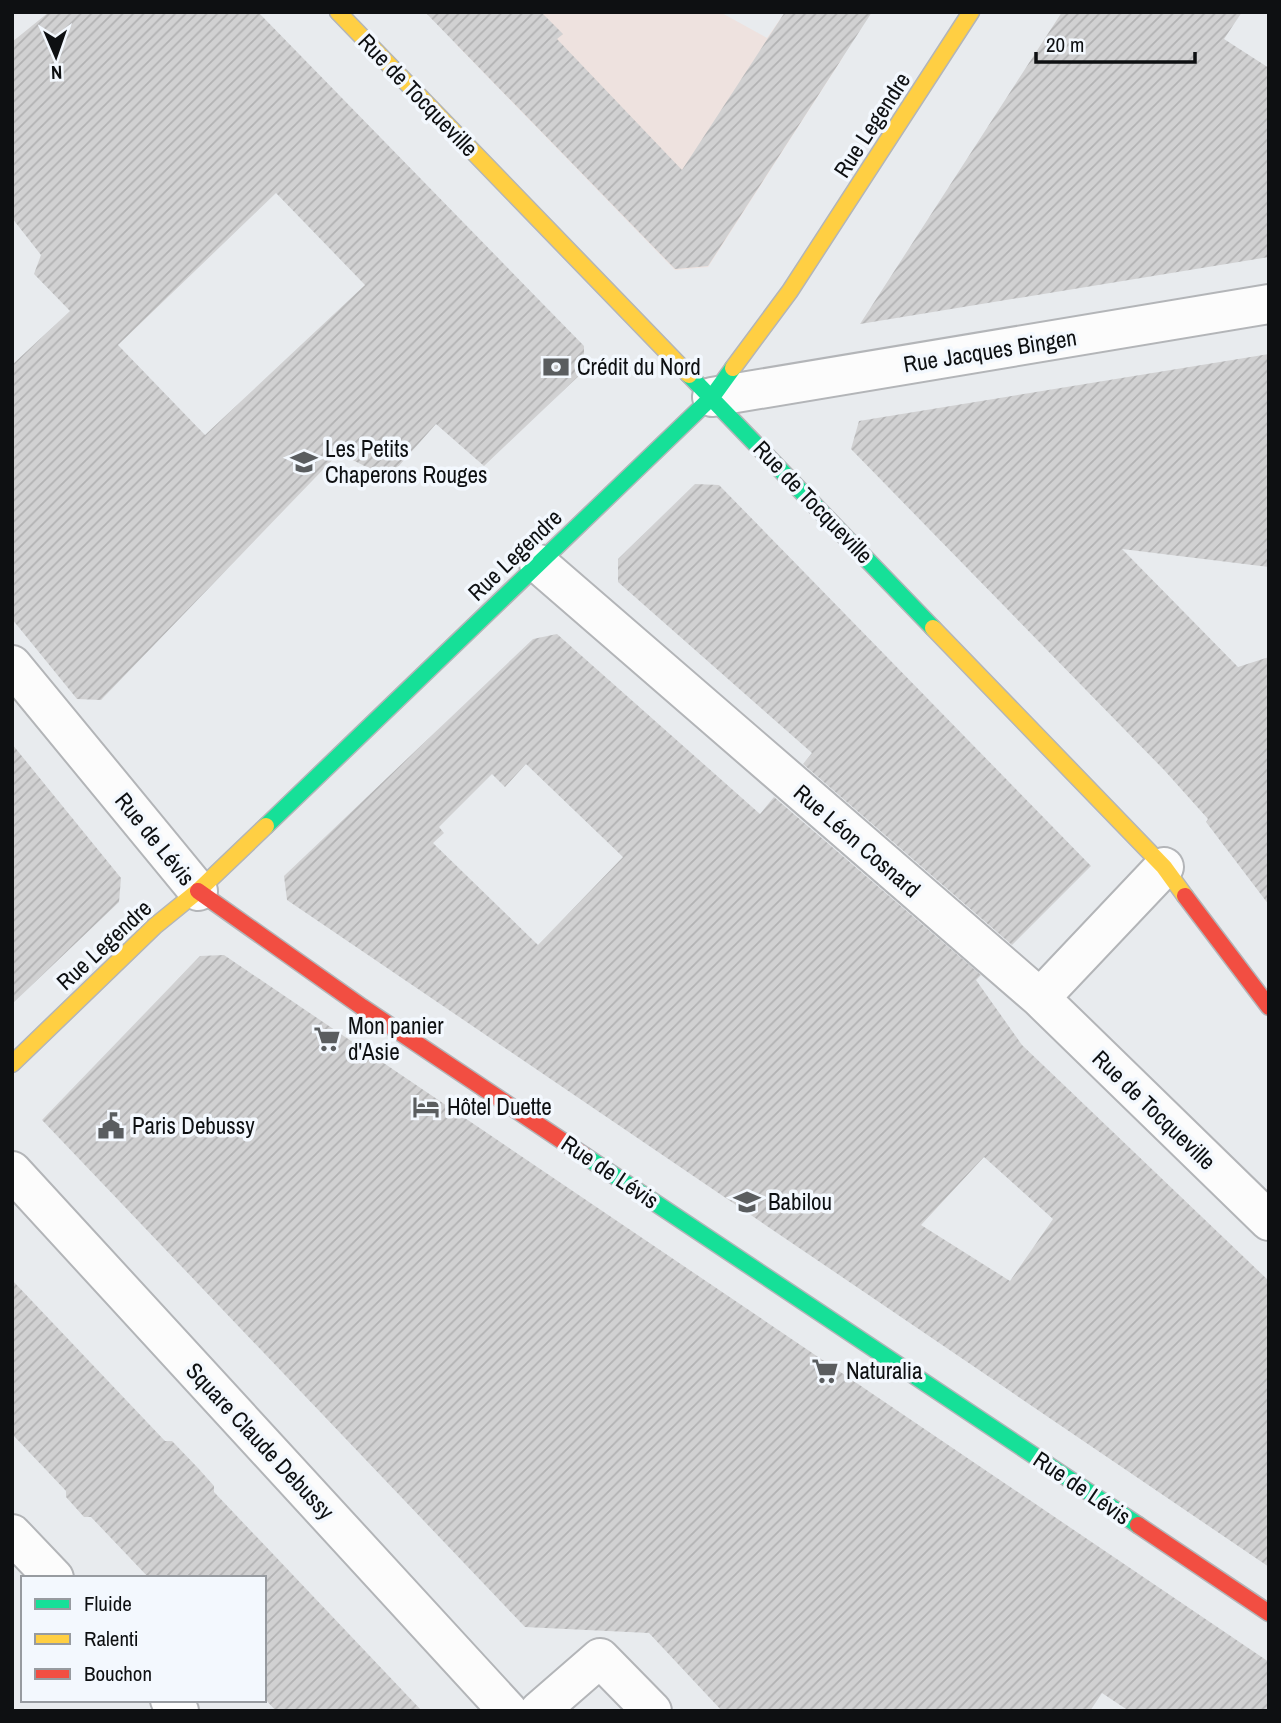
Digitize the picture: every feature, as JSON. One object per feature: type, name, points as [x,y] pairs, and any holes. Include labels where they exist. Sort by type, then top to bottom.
[{"type":"street","name":"Rue de Tocqueville","points":[[338,12],[1164,867],[1269,1007]]},
{"type":"street","name":"Rue Legendre","points":[[12,1065],[155,926],[198,891],[712,397],[790,291],[971,12]]},
{"type":"street","name":"Rue Jacques Bingen","points":[[712,397],[1269,304]]},
{"type":"street","name":"Rue Léon Cosnard","points":[[539,564],[1040,998]]},
{"type":"street","name":"Rue de Lévis","points":[[12,664],[198,891],[374,1014],[1269,1613]]},
{"type":"street","points":[[1040,998],[1164,867]]},
{"type":"street","name":"Rue de Tocqueville","points":[[1040,998],[1269,1222]]},
{"type":"street","name":"Square Claude Debussy","points":[[12,1171],[508,1711]]},
{"type":"street","points":[[12,1534],[52,1576]]},
{"type":"street","points":[[539,1711],[600,1658],[652,1711]]},
{"type":"shaded area","points":[[487,12],[720,12],[767,38],[783,15],[843,57],[708,267],[675,270],[455,43]]},
{"type":"building","points":[[49,12],[258,12],[584,346],[584,371],[484,466],[436,424],[388,478],[339,453],[101,700],[77,699],[12,619],[12,365],[70,311],[34,274],[41,255],[12,218],[12,42]],"holes":[[[276,193],[365,285],[205,435],[118,345]]]},
{"type":"building","points":[[425,12],[541,12],[563,34],[557,39],[682,170],[785,12],[872,12],[708,266],[675,269]]},
{"type":"building","points":[[1062,12],[1242,12],[1224,39],[1269,68],[1269,257],[860,324]]},
{"type":"building","points":[[1269,354],[1269,567],[1122,549],[1238,667],[1269,657],[1269,905],[1206,822],[1208,819],[1165,771],[851,449],[859,421]]},
{"type":"building","points":[[695,484],[719,485],[1091,866],[1012,945],[803,764],[812,753],[618,582],[618,559]]},
{"type":"building","points":[[557,634],[760,814],[774,797],[981,975],[976,980],[1022,1045],[1269,1281],[1269,1567],[287,900],[284,876],[533,639]],"holes":[[[526,764],[623,857],[538,945],[433,843],[444,833],[439,827],[492,774],[505,787]],[[984,1157],[1053,1219],[1010,1281],[921,1225]]]},
{"type":"building","points":[[12,744],[121,878],[119,902],[12,1004]]},
{"type":"building","points":[[224,955],[1269,1662],[1269,1711],[1129,1711],[1102,1693],[1090,1711],[722,1711],[649,1633],[525,1627],[42,1120],[200,956]]},
{"type":"building","points":[[12,1280],[165,1441],[172,1441],[198,1468],[214,1486],[214,1492],[422,1711],[276,1711],[266,1700],[266,1576],[147,1576],[91,1517],[84,1517],[66,1497],[66,1491],[12,1434]]},
{"type":"traffic: fast","points":[[266,826],[712,397],[733,368]]},
{"type":"traffic: fast","points":[[689,375],[933,628]]},
{"type":"traffic: fast","points":[[585,1156],[1138,1525]]},
{"type":"traffic: slow","points":[[338,12],[689,375]]},
{"type":"traffic: slow","points":[[733,368],[790,291],[971,12]]},
{"type":"traffic: slow","points":[[933,628],[1164,867],[1185,896]]},
{"type":"traffic: slow","points":[[12,1064],[155,926],[198,891],[266,826]]},
{"type":"traffic: jam","points":[[198,891],[362,1007],[585,1156]]},
{"type":"traffic: jam","points":[[1185,896],[1269,1007]]},
{"type":"traffic: jam","points":[[1138,1525],[1269,1613]]},
{"type":"place","name":"Crédit du Nord","points":[[556,367]]},
{"type":"place","name":"Les Petits Chaperons Rouges","points":[[304,462]]},
{"type":"place","name":"Mon panier d'Asie","points":[[327,1039]]},
{"type":"place","name":"Hôtel Duette","points":[[426,1107]]},
{"type":"place","name":"Paris Debussy","points":[[111,1126]]},
{"type":"place","name":"Babilou","points":[[747,1202]]},
{"type":"place","name":"Naturalia","points":[[825,1371]]}]
